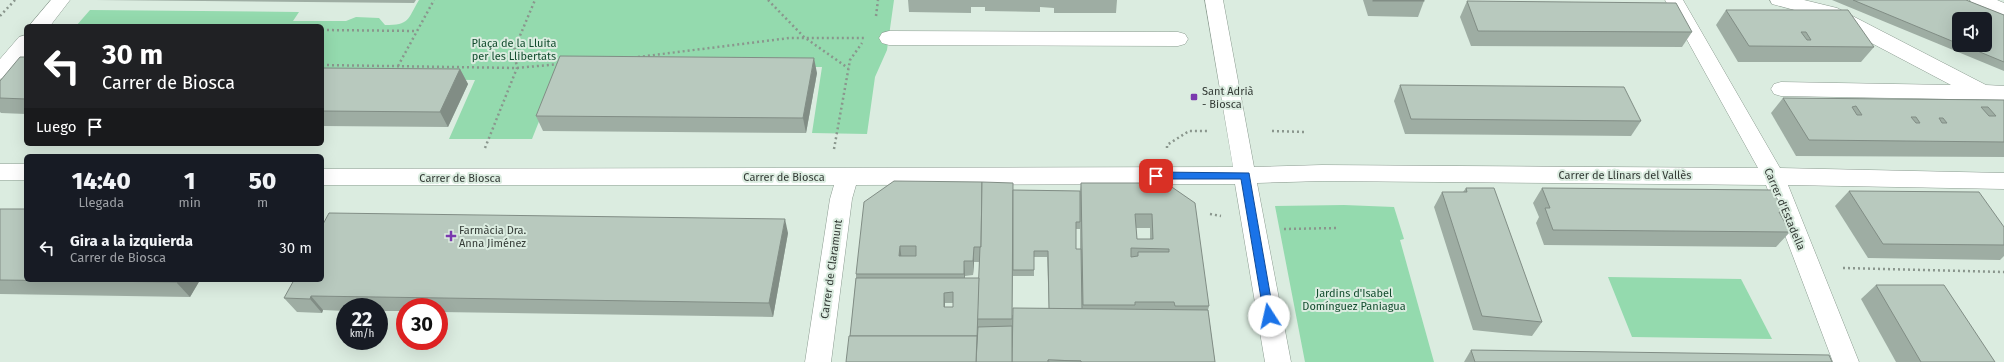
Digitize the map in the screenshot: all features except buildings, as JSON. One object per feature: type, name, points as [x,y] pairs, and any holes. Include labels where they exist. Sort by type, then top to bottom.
[{"type":"street","points":[[41,24],[61,0]]},
{"type":"street","points":[[1214,0],[1278,362]]},
{"type":"street","name":"Carrer d'Estadella","points":[[1674,0],[1774,177],[1846,362]]},
{"type":"street","points":[[1779,0],[1830,14],[1994,93]]},
{"type":"street","points":[[1978,0],[2004,10]]},
{"type":"street","points":[[889,38],[1178,39]]},
{"type":"street","points":[[0,72],[24,44]]},
{"type":"street","points":[[1781,89],[1994,93]]},
{"type":"street","points":[[0,172],[24,172]]},
{"type":"street","name":"Carrer de Llinars del Vallès","points":[[1245,176],[1322,173],[1774,177],[2004,181]]},
{"type":"street","name":"Carrer de Biosca","points":[[324,177],[520,178],[1245,176]]},
{"type":"street","name":"Carrer de Claramunt","points":[[818,362],[841,198],[847,177]]},
{"type":"street","points":[[1969,181],[1982,199]]},
{"type":"path","points":[[0,16],[15,0]]},
{"type":"path","points":[[398,66],[434,0]]},
{"type":"path","points":[[486,148],[517,68],[514,50],[535,0]]},
{"type":"path","points":[[768,0],[804,37],[848,68]]},
{"type":"path","points":[[875,22],[878,0]]},
{"type":"path","points":[[324,30],[417,31]]},
{"type":"path","points":[[834,150],[850,60],[868,34]]},
{"type":"path","points":[[634,57],[804,37],[889,38]]},
{"type":"path","points":[[324,65],[517,68],[564,64]]},
{"type":"path","points":[[1176,137],[1189,131],[1214,131]]},
{"type":"path","points":[[1272,131],[1305,132]]},
{"type":"path","points":[[1210,214],[1223,217]]},
{"type":"path","points":[[1284,228],[1294,230],[1339,228]]},
{"type":"path","points":[[1840,268],[2004,272]]},
{"type":"green space","name":"Plaça de la Lluita per les Llibertats","points":[[419,0],[894,0],[887,50],[875,77],[867,134],[812,133],[822,67],[561,66],[532,139],[449,139],[475,80],[324,78],[324,24],[78,24],[90,10],[299,12],[293,21],[346,21],[356,17],[379,18],[385,25],[399,24],[410,17]]},
{"type":"green space","name":"Jardins d'Isabel Domínguez Paniagua","points":[[1344,205],[1394,207],[1404,239],[1400,240],[1434,362],[1305,362],[1275,206]]},
{"type":"green space","points":[[1608,277],[1741,279],[1772,339],[1632,337]]},
{"type":"place","name":"Sant Adrià - Biosca","points":[[1194,97]]},
{"type":"place","name":"Farmàcia Dra. Anna Jiménez","points":[[451,236]]},
{"type":"route","points":[[1156,176],[1245,176],[1269,316]]}]
